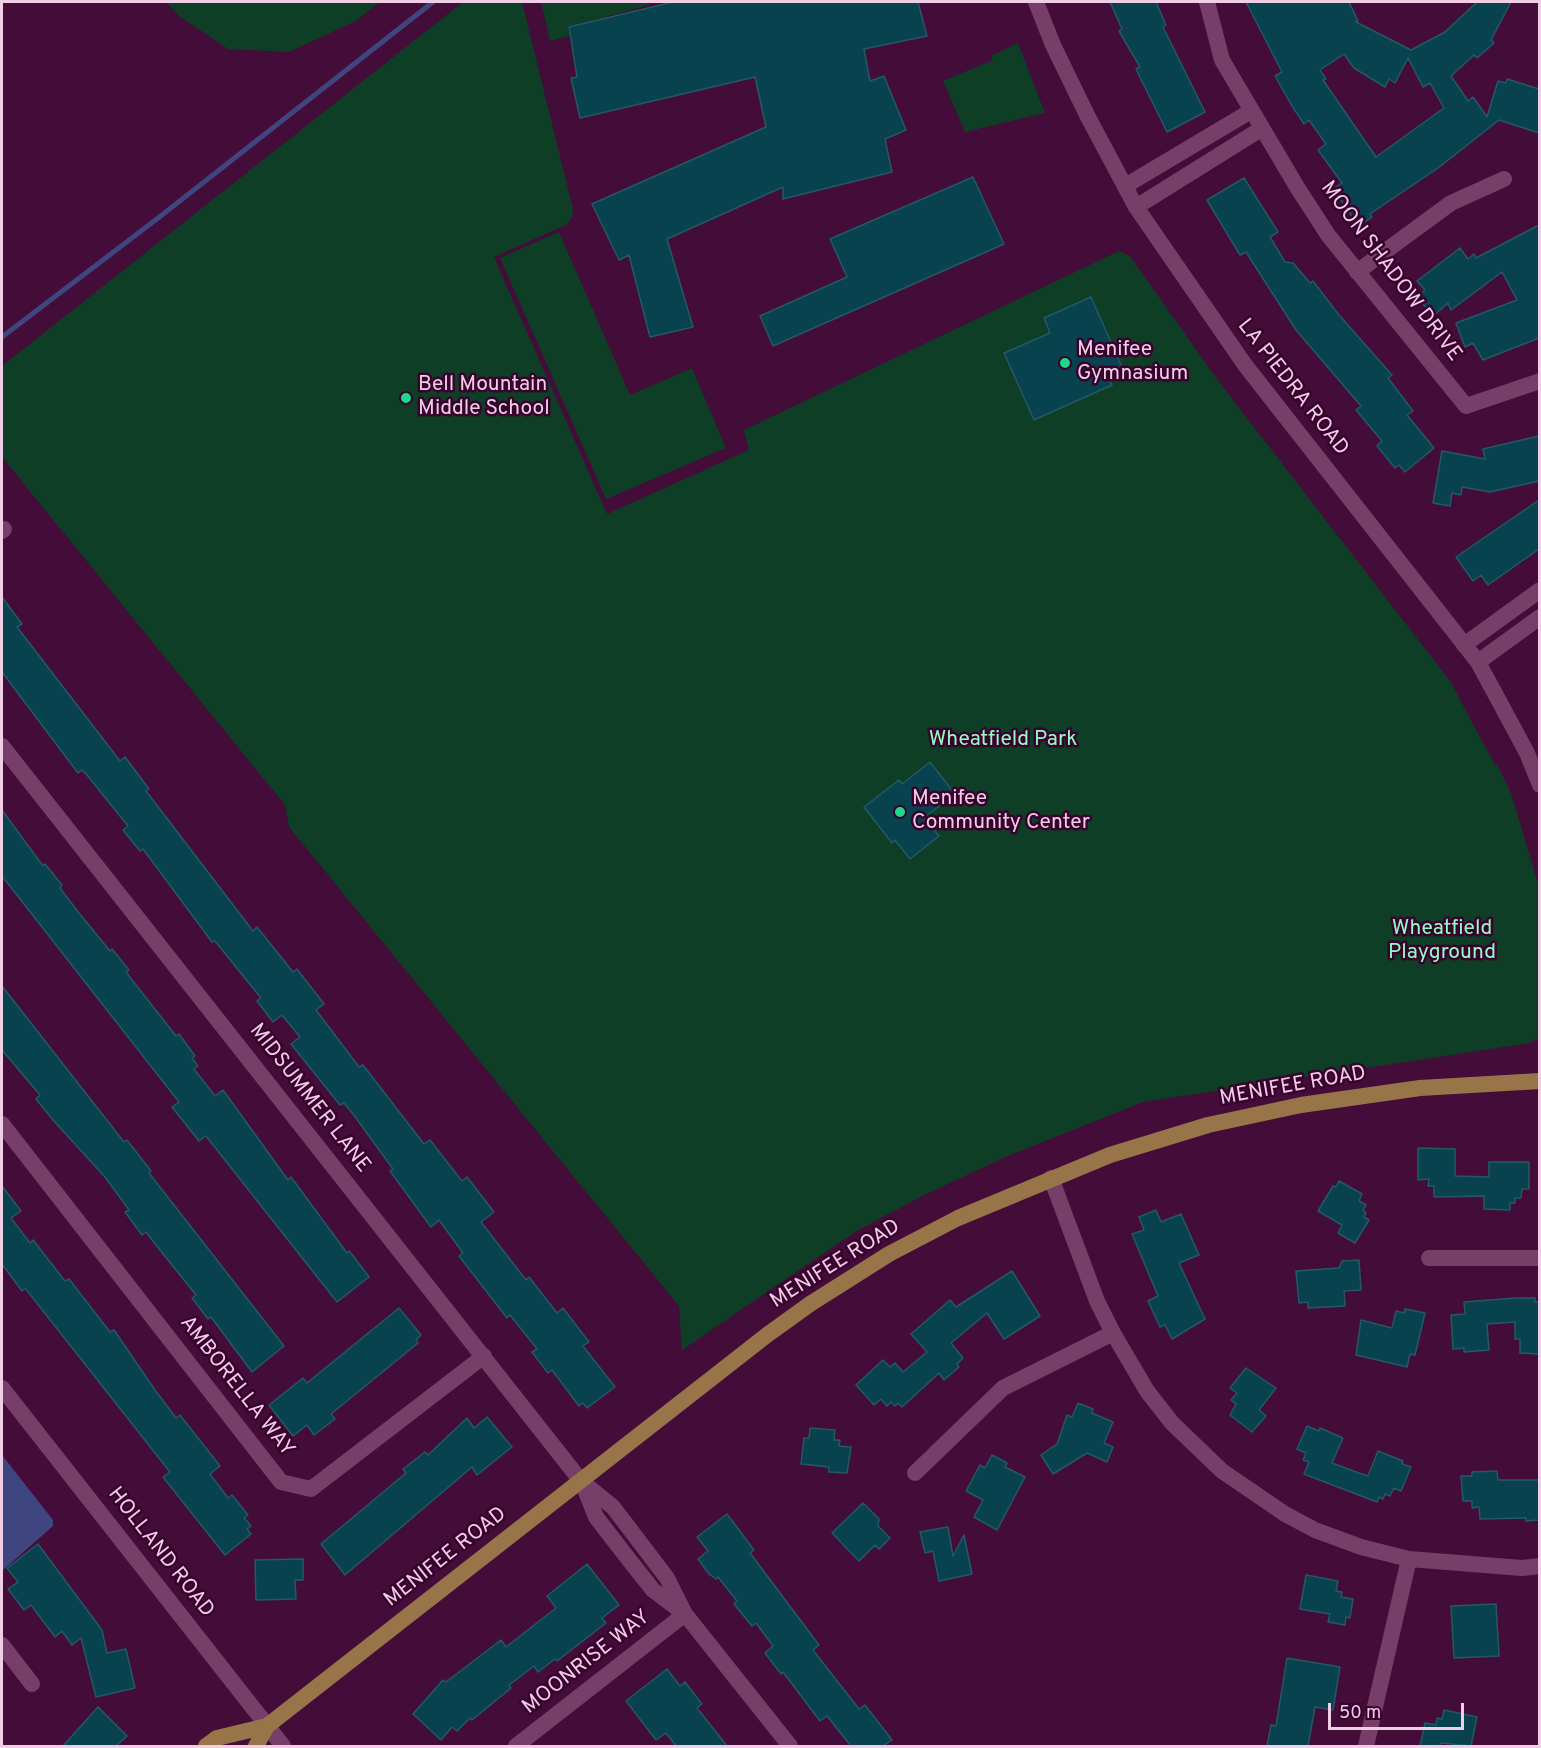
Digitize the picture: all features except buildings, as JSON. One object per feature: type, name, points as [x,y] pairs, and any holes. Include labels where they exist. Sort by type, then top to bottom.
[{"type":"main road","name":"MENIFEE ROAD","points":[[256,1746],[267,1726],[810,1304],[889,1254],[957,1218],[1051,1178],[1159,1138],[1208,1125],[1301,1106],[1420,1089],[1539,1081]]},
{"type":"main road","name":"MENIFEE ROAD","points":[[206,1746],[217,1738],[267,1726]]},
{"type":"street","name":"LA PIEDRA ROAD","points":[[1036,2],[1053,45],[1136,207],[1245,365],[1478,662],[1527,753],[1539,785]]},
{"type":"street","name":"MOON SHADOW DRIVE","points":[[1207,2],[1222,60],[1261,129],[1328,235],[1466,406],[1539,381]]},
{"type":"street","points":[[1125,186],[1251,111]]},
{"type":"street","points":[[1136,207],[1261,129]]},
{"type":"street","points":[[1357,272],[1451,203],[1503,179]]},
{"type":"street","points":[[1464,645],[1539,590]]},
{"type":"street","points":[[1478,662],[1539,617]]},
{"type":"street","name":"MIDSUMMER LANE","points":[[2,746],[581,1481],[596,1517],[647,1583],[685,1614],[790,1746]]},
{"type":"street","name":"AMBORELLA WAY","points":[[2,1124],[281,1482],[311,1489],[484,1356]]},
{"type":"street","points":[[1051,1178],[1092,1290],[1113,1333],[1147,1391],[1172,1423],[1222,1471],[1256,1497],[1315,1530],[1361,1547],[1408,1559],[1522,1568],[1539,1566]]},
{"type":"street","points":[[1429,1258],[1539,1258]]},
{"type":"street","points":[[915,1473],[1002,1388],[1113,1333]]},
{"type":"street","name":"HOLLAND ROAD","points":[[2,1388],[283,1746]]},
{"type":"street","points":[[1366,1746],[1408,1559]]},
{"type":"street","name":"MOONRISE WAY","points":[[516,1746],[685,1614]]},
{"type":"street","points":[[2,1646],[32,1684]]},
{"type":"green space","points":[[166,2],[380,2],[356,21],[289,52],[228,49],[179,16]]},
{"type":"green space","name":"Wheatfield Park","points":[[463,2],[522,2],[573,209],[572,218],[566,225],[494,257],[607,514],[749,450],[744,430],[1119,251],[1130,256],[1216,378],[1450,681],[1495,765],[1497,764],[1511,793],[1539,887],[1539,1038],[1530,1043],[1143,1102],[1010,1155],[922,1196],[855,1232],[682,1350],[679,1306],[289,827],[285,805],[2,457],[2,366]]},
{"type":"green space","points":[[541,2],[648,2],[649,5],[569,27],[570,36],[550,41]]},
{"type":"green space","points":[[1018,43],[1045,113],[965,132],[943,81],[993,60],[991,56]]},
{"type":"green space","points":[[559,232],[630,395],[692,368],[726,448],[606,499],[500,258]]},
{"type":"water","points":[[2,1455],[53,1520],[53,1526],[2,1571]]},
{"type":"waterway","points":[[2,337],[162,215],[433,2]]},
{"type":"place","name":"Menifee Gymnasium","points":[[1065,363]]},
{"type":"place","name":"Bell Mountain Middle School","points":[[406,398]]},
{"type":"place","name":"Menifee Community Center","points":[[900,812]]},
{"type":"park label","name":"Wheatfield Playground","points":[[1442,942]]}]
